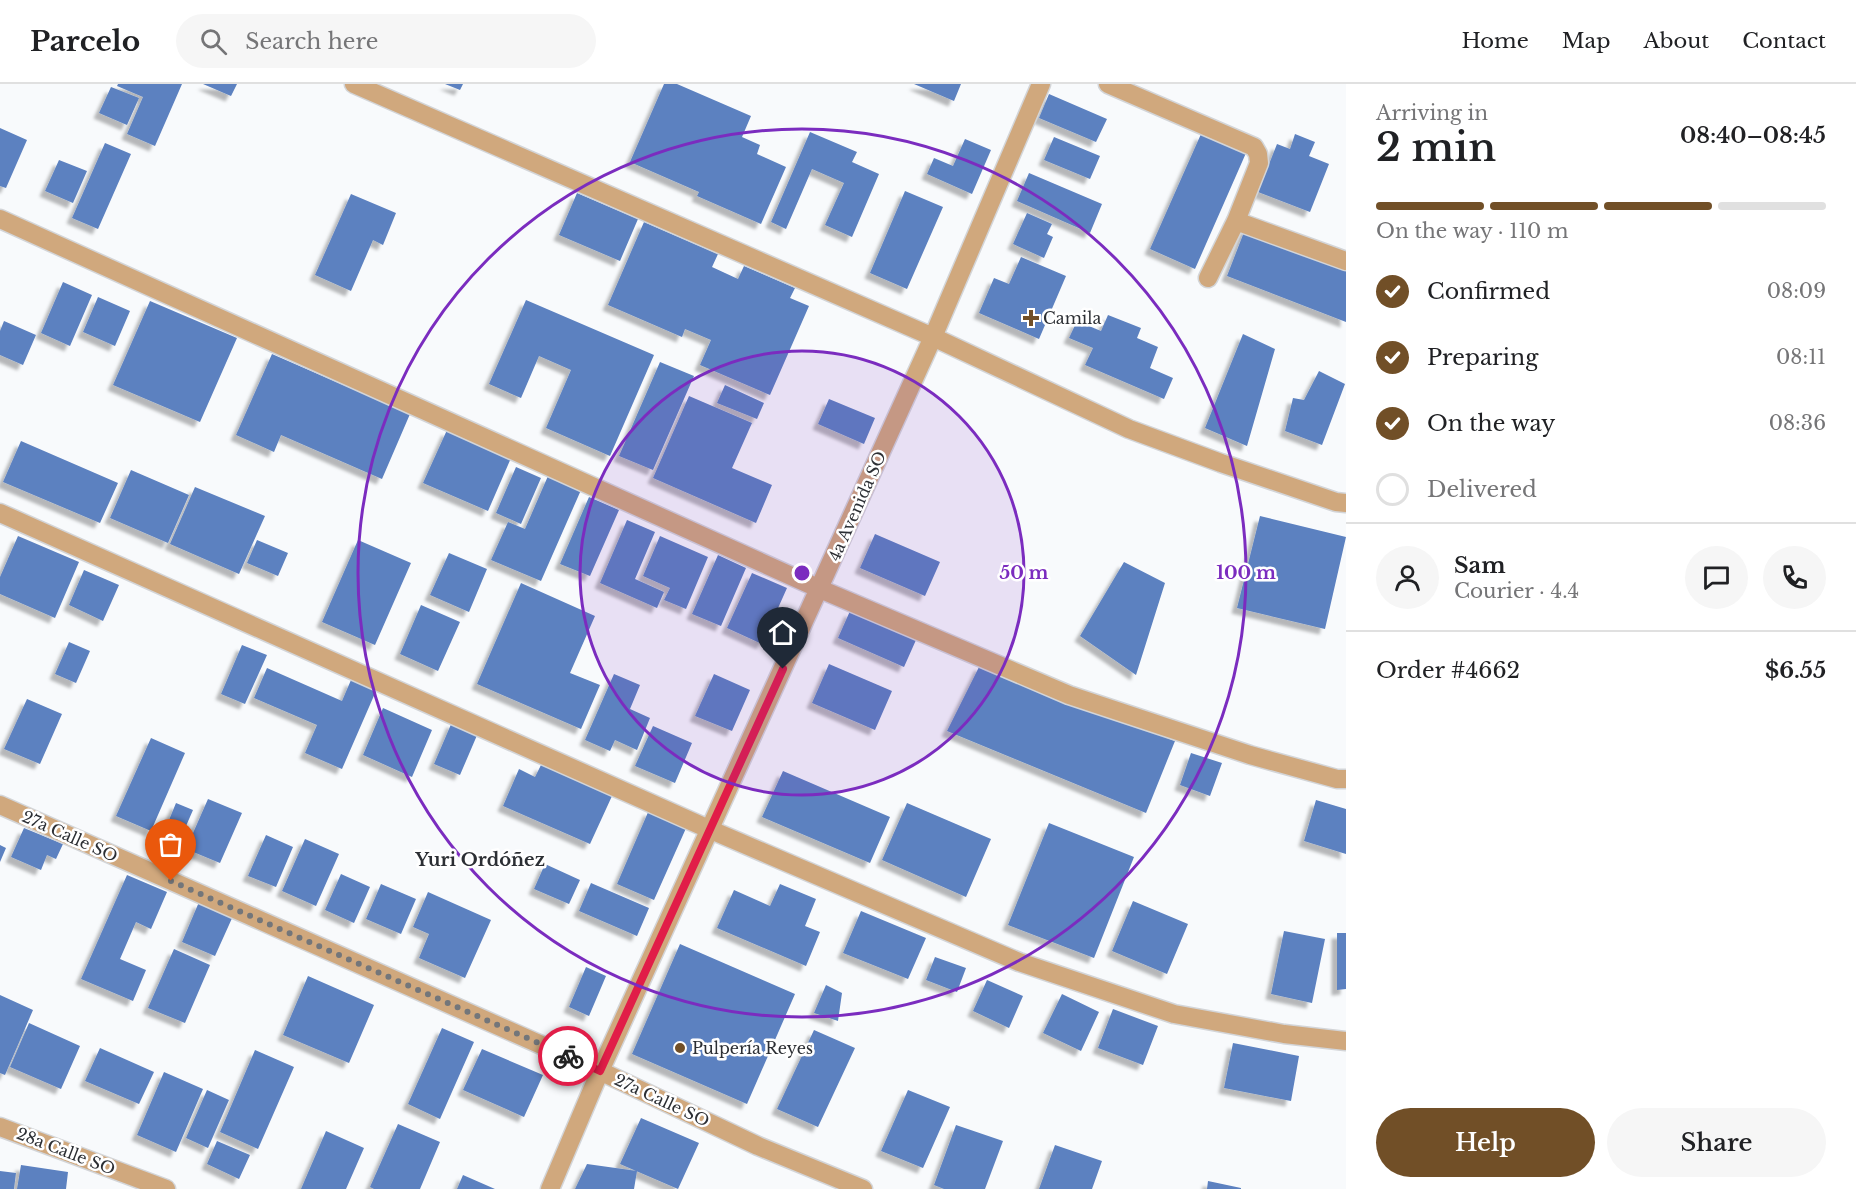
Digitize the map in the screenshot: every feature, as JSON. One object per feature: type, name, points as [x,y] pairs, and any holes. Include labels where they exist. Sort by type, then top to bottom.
[{"type":"street","points":[[354,84],[933,337],[1129,429],[1336,502],[1346,503]]},
{"type":"street","name":"4a Avenida SO","points":[[550,1189],[600,1071],[933,337],[1041,84]]},
{"type":"street","points":[[1108,84],[1254,147],[1258,154],[1259,163],[1236,221],[1209,278]]},
{"type":"street","points":[[0,219],[820,589],[1069,695],[1251,755],[1346,779]]},
{"type":"street","points":[[1236,221],[1346,261]]},
{"type":"street","points":[[0,513],[711,830],[1019,962],[1174,1014],[1284,1034],[1346,1041]]},
{"type":"street","name":"27a Calle SO","points":[[0,805],[600,1071],[759,1146],[863,1189]]},
{"type":"street","name":"28a Calle SO","points":[[0,1127],[166,1189]]},
{"type":"building","points":[[118,84],[182,84],[155,146],[127,134],[143,97],[117,86]]},
{"type":"building","points":[[203,84],[237,84],[231,96]]},
{"type":"building","points":[[445,84],[463,84],[460,90]]},
{"type":"building","points":[[664,84],[677,84],[751,116],[742,137],[760,145],[757,154],[786,167],[761,224],[697,196],[699,192],[630,162]]},
{"type":"building","points":[[914,84],[961,84],[954,101]]},
{"type":"building","points":[[111,87],[139,98],[127,125],[99,113]]},
{"type":"building","points":[[1049,94],[1107,119],[1096,142],[1039,118]]},
{"type":"building","points":[[0,128],[27,140],[6,188],[0,186]]},
{"type":"building","points":[[810,132],[857,152],[852,162],[879,174],[852,237],[825,225],[844,183],[812,169],[786,229],[771,222]]},
{"type":"building","points":[[1201,134],[1246,153],[1195,269],[1150,249]]},
{"type":"building","points":[[1295,134],[1315,142],[1309,156],[1329,164],[1310,212],[1258,192],[1277,144],[1290,149]]},
{"type":"building","points":[[1054,137],[1100,156],[1090,179],[1044,160]]},
{"type":"building","points":[[965,139],[991,150],[972,194],[927,174],[934,158],[953,166]]},
{"type":"building","points":[[105,143],[131,154],[98,229],[72,218]]},
{"type":"building","points":[[59,160],[87,171],[73,203],[45,191]]},
{"type":"building","points":[[1029,173],[1102,204],[1090,233],[1017,201]]},
{"type":"building","points":[[905,191],[943,207],[907,289],[870,273]]},
{"type":"building","points":[[577,193],[638,219],[620,261],[559,235]]},
{"type":"building","points":[[351,194],[396,213],[383,245],[373,240],[351,291],[315,275]]},
{"type":"building","points":[[1027,213],[1052,224],[1047,234],[1053,237],[1044,258],[1013,244]]},
{"type":"building","points":[[644,222],[718,254],[712,267],[738,279],[744,266],[795,288],[790,298],[809,306],[770,395],[700,365],[711,340],[685,329],[682,337],[608,305]]},
{"type":"building","points":[[1246,227],[1346,266],[1346,322],[1227,276]]},
{"type":"building","points":[[1021,257],[1066,276],[1039,339],[979,313],[994,278],[1009,284]]},
{"type":"building","points":[[63,282],[92,295],[70,346],[41,333]]},
{"type":"building","points":[[98,297],[130,311],[115,346],[83,332]]},
{"type":"building","points":[[526,300],[654,355],[610,456],[546,428],[571,370],[539,356],[521,398],[489,384]]},
{"type":"building","points":[[150,301],[237,338],[200,422],[113,385]]},
{"type":"building","points":[[1108,315],[1141,328],[1137,338],[1158,347],[1150,368],[1173,378],[1164,399],[1085,365],[1093,348],[1069,338],[1077,321],[1101,331]]},
{"type":"building","points":[[4,321],[36,335],[23,365],[0,355],[0,331]]},
{"type":"building","points":[[1243,334],[1275,349],[1247,446],[1205,428]]},
{"type":"building","points":[[272,354],[410,414],[382,479],[281,435],[274,452],[236,435]]},
{"type":"building","points":[[660,362],[694,376],[653,470],[619,456]]},
{"type":"building","points":[[1319,371],[1345,384],[1322,445],[1285,431],[1293,398],[1304,400]]},
{"type":"building","points":[[725,385],[764,403],[757,419],[717,403]]},
{"type":"building","points":[[689,396],[752,423],[732,468],[772,485],[756,523],[653,478]]},
{"type":"building","points":[[829,399],[875,418],[864,444],[818,424]]},
{"type":"building","points":[[447,430],[511,458],[488,511],[423,483]]},
{"type":"building","points":[[21,441],[118,483],[100,523],[3,482]]},
{"type":"building","points":[[516,467],[541,478],[521,524],[496,513]]},
{"type":"building","points":[[131,470],[189,495],[168,543],[110,518]]},
{"type":"building","points":[[548,476],[581,490],[541,581],[491,560],[508,522],[525,529]]},
{"type":"building","points":[[195,487],[265,516],[239,574],[170,544]]},
{"type":"building","points":[[589,497],[619,510],[590,576],[560,564]]},
{"type":"building","points":[[1260,516],[1346,537],[1325,629],[1237,608]]},
{"type":"building","points":[[627,520],[655,532],[635,579],[664,592],[657,608],[600,583]]},
{"type":"building","points":[[875,534],[940,562],[925,596],[860,568]]},
{"type":"building","points":[[18,536],[79,562],[55,618],[0,594],[0,577]]},
{"type":"building","points":[[660,536],[708,557],[686,609],[664,600],[670,588],[643,576]]},
{"type":"building","points":[[257,540],[288,553],[278,576],[247,563]]},
{"type":"building","points":[[358,540],[411,563],[375,645],[322,622]]},
{"type":"building","points":[[449,553],[487,569],[469,612],[430,595]]},
{"type":"building","points":[[718,555],[746,568],[721,626],[692,614]]},
{"type":"building","points":[[1124,562],[1165,583],[1136,675],[1080,636]]},
{"type":"building","points":[[84,570],[119,585],[103,621],[69,605]]},
{"type":"building","points":[[752,573],[787,588],[762,644],[727,628]]},
{"type":"building","points":[[521,583],[595,616],[570,673],[600,685],[581,729],[477,684]]},
{"type":"building","points":[[421,605],[460,622],[438,671],[400,654]]},
{"type":"building","points":[[850,611],[916,640],[904,667],[838,638]]},
{"type":"building","points":[[69,642],[90,651],[76,683],[55,674]]},
{"type":"building","points":[[242,645],[267,655],[245,704],[221,694]]},
{"type":"building","points":[[829,664],[892,691],[875,730],[812,703]]},
{"type":"building","points":[[980,665],[1175,741],[1146,813],[947,731]]},
{"type":"building","points":[[267,668],[342,701],[351,680],[376,691],[342,769],[305,753],[317,725],[254,698]]},
{"type":"building","points":[[614,674],[640,685],[630,709],[650,718],[637,750],[615,740],[610,751],[585,740]]},
{"type":"building","points":[[714,674],[750,690],[732,731],[695,716]]},
{"type":"building","points":[[27,699],[62,714],[40,764],[4,749]]},
{"type":"building","points":[[383,708],[432,730],[412,777],[363,755]]},
{"type":"building","points":[[452,722],[478,733],[460,775],[434,764]]},
{"type":"building","points":[[653,726],[692,743],[675,783],[635,766]]},
{"type":"building","points":[[151,738],[185,753],[151,831],[116,816]]},
{"type":"building","points":[[1191,753],[1222,763],[1210,796],[1180,785]]},
{"type":"building","points":[[541,765],[612,796],[590,844],[503,806],[519,769],[535,777]]},
{"type":"building","points":[[783,771],[890,817],[870,863],[762,817]]},
{"type":"building","points":[[208,799],[242,813],[220,863],[186,849]]},
{"type":"building","points":[[1316,800],[1346,809],[1346,854],[1304,841]]},
{"type":"building","points":[[176,803],[193,810],[183,833],[167,825]]},
{"type":"building","points":[[907,803],[991,839],[966,897],[882,860]]},
{"type":"building","points":[[649,810],[687,826],[654,900],[617,884]]},
{"type":"building","points":[[1049,823],[1134,857],[1094,958],[1008,925]]},
{"type":"building","points":[[24,828],[63,844],[56,859],[47,855],[41,870],[11,857]]},
{"type":"building","points":[[266,835],[293,847],[276,887],[248,876]]},
{"type":"building","points":[[305,839],[339,854],[316,906],[282,891]]},
{"type":"building","points":[[0,845],[6,848],[0,862]]},
{"type":"building","points":[[545,864],[580,880],[569,904],[534,889]]},
{"type":"building","points":[[341,874],[370,887],[354,923],[325,910]]},
{"type":"building","points":[[127,875],[167,892],[151,929],[136,922],[120,959],[146,970],[133,1001],[81,979]]},
{"type":"building","points":[[591,883],[649,908],[637,936],[579,911]]},
{"type":"building","points":[[381,884],[416,899],[401,934],[366,919]]},
{"type":"building","points":[[780,884],[816,899],[805,926],[820,932],[806,966],[717,928],[734,890],[770,906]]},
{"type":"building","points":[[428,892],[491,920],[465,978],[419,958],[429,934],[413,927]]},
{"type":"building","points":[[1133,901],[1188,924],[1167,974],[1112,951]]},
{"type":"building","points":[[199,902],[233,916],[215,956],[182,942]]},
{"type":"building","points":[[861,911],[926,938],[908,979],[843,953]]},
{"type":"building","points":[[1284,931],[1325,939],[1312,1003],[1271,994]]},
{"type":"building","points":[[1337,933],[1346,933],[1346,989],[1337,990]]},
{"type":"building","points":[[680,944],[795,994],[747,1104],[632,1054]]},
{"type":"building","points":[[174,949],[210,965],[185,1023],[148,1008]]},
{"type":"building","points":[[935,957],[966,968],[957,992],[926,980]]},
{"type":"building","points":[[586,967],[606,976],[589,1016],[569,1007]]},
{"type":"building","points":[[308,976],[374,1005],[349,1063],[283,1035]]},
{"type":"building","points":[[987,980],[1023,996],[1009,1028],[973,1011]]},
{"type":"building","points":[[826,985],[842,993],[838,1021],[814,1013]]},
{"type":"building","points":[[1062,994],[1099,1012],[1081,1051],[1043,1033]]},
{"type":"building","points":[[0,995],[33,1010],[5,1075],[0,1073]]},
{"type":"building","points":[[1113,1009],[1158,1026],[1143,1065],[1098,1048]]},
{"type":"building","points":[[29,1023],[80,1046],[61,1089],[10,1067]]},
{"type":"building","points":[[442,1028],[474,1042],[440,1119],[408,1104]]},
{"type":"building","points":[[814,1030],[855,1048],[818,1127],[777,1109]]},
{"type":"building","points":[[1233,1043],[1299,1056],[1291,1101],[1224,1088]]},
{"type":"building","points":[[100,1048],[154,1072],[139,1104],[85,1081]]},
{"type":"building","points":[[482,1049],[543,1075],[524,1117],[463,1090]]},
{"type":"building","points":[[255,1050],[294,1067],[258,1149],[220,1132]]},
{"type":"building","points":[[164,1072],[203,1089],[176,1152],[137,1135]]},
{"type":"building","points":[[207,1090],[229,1100],[208,1148],[186,1138]]},
{"type":"building","points":[[908,1090],[950,1107],[923,1168],[881,1151]]},
{"type":"building","points":[[641,1118],[699,1143],[678,1189],[620,1164]]},
{"type":"building","points":[[398,1124],[440,1142],[420,1189],[374,1189],[370,1187]]},
{"type":"building","points":[[956,1125],[1003,1141],[985,1189],[944,1189],[934,1185]]},
{"type":"building","points":[[326,1131],[364,1148],[346,1189],[301,1189]]},
{"type":"building","points":[[217,1141],[250,1155],[239,1179],[207,1164]]},
{"type":"building","points":[[1055,1145],[1102,1161],[1092,1189],[1039,1189]]},
{"type":"building","points":[[587,1164],[637,1171],[634,1189],[575,1189]]},
{"type":"building","points":[[21,1165],[68,1172],[66,1189],[17,1189]]},
{"type":"building","points":[[0,1171],[16,1173],[14,1189],[0,1189]]},
{"type":"building","points":[[463,1175],[495,1189],[457,1189]]},
{"type":"building","points":[[1208,1181],[1241,1188],[1241,1189],[1207,1189]]},
{"type":"way so far","points":[[171,881],[568,1056]]},
{"type":"place","name":"Camila","points":[[1031,318]]},
{"type":"place","name":"Pulpería Reyes","points":[[680,1048]]},
{"type":"district","name":"Yuri Ordóñez","points":[[480,860]]},
{"type":"route","points":[[568,1056],[600,1071],[783,669]]}]
